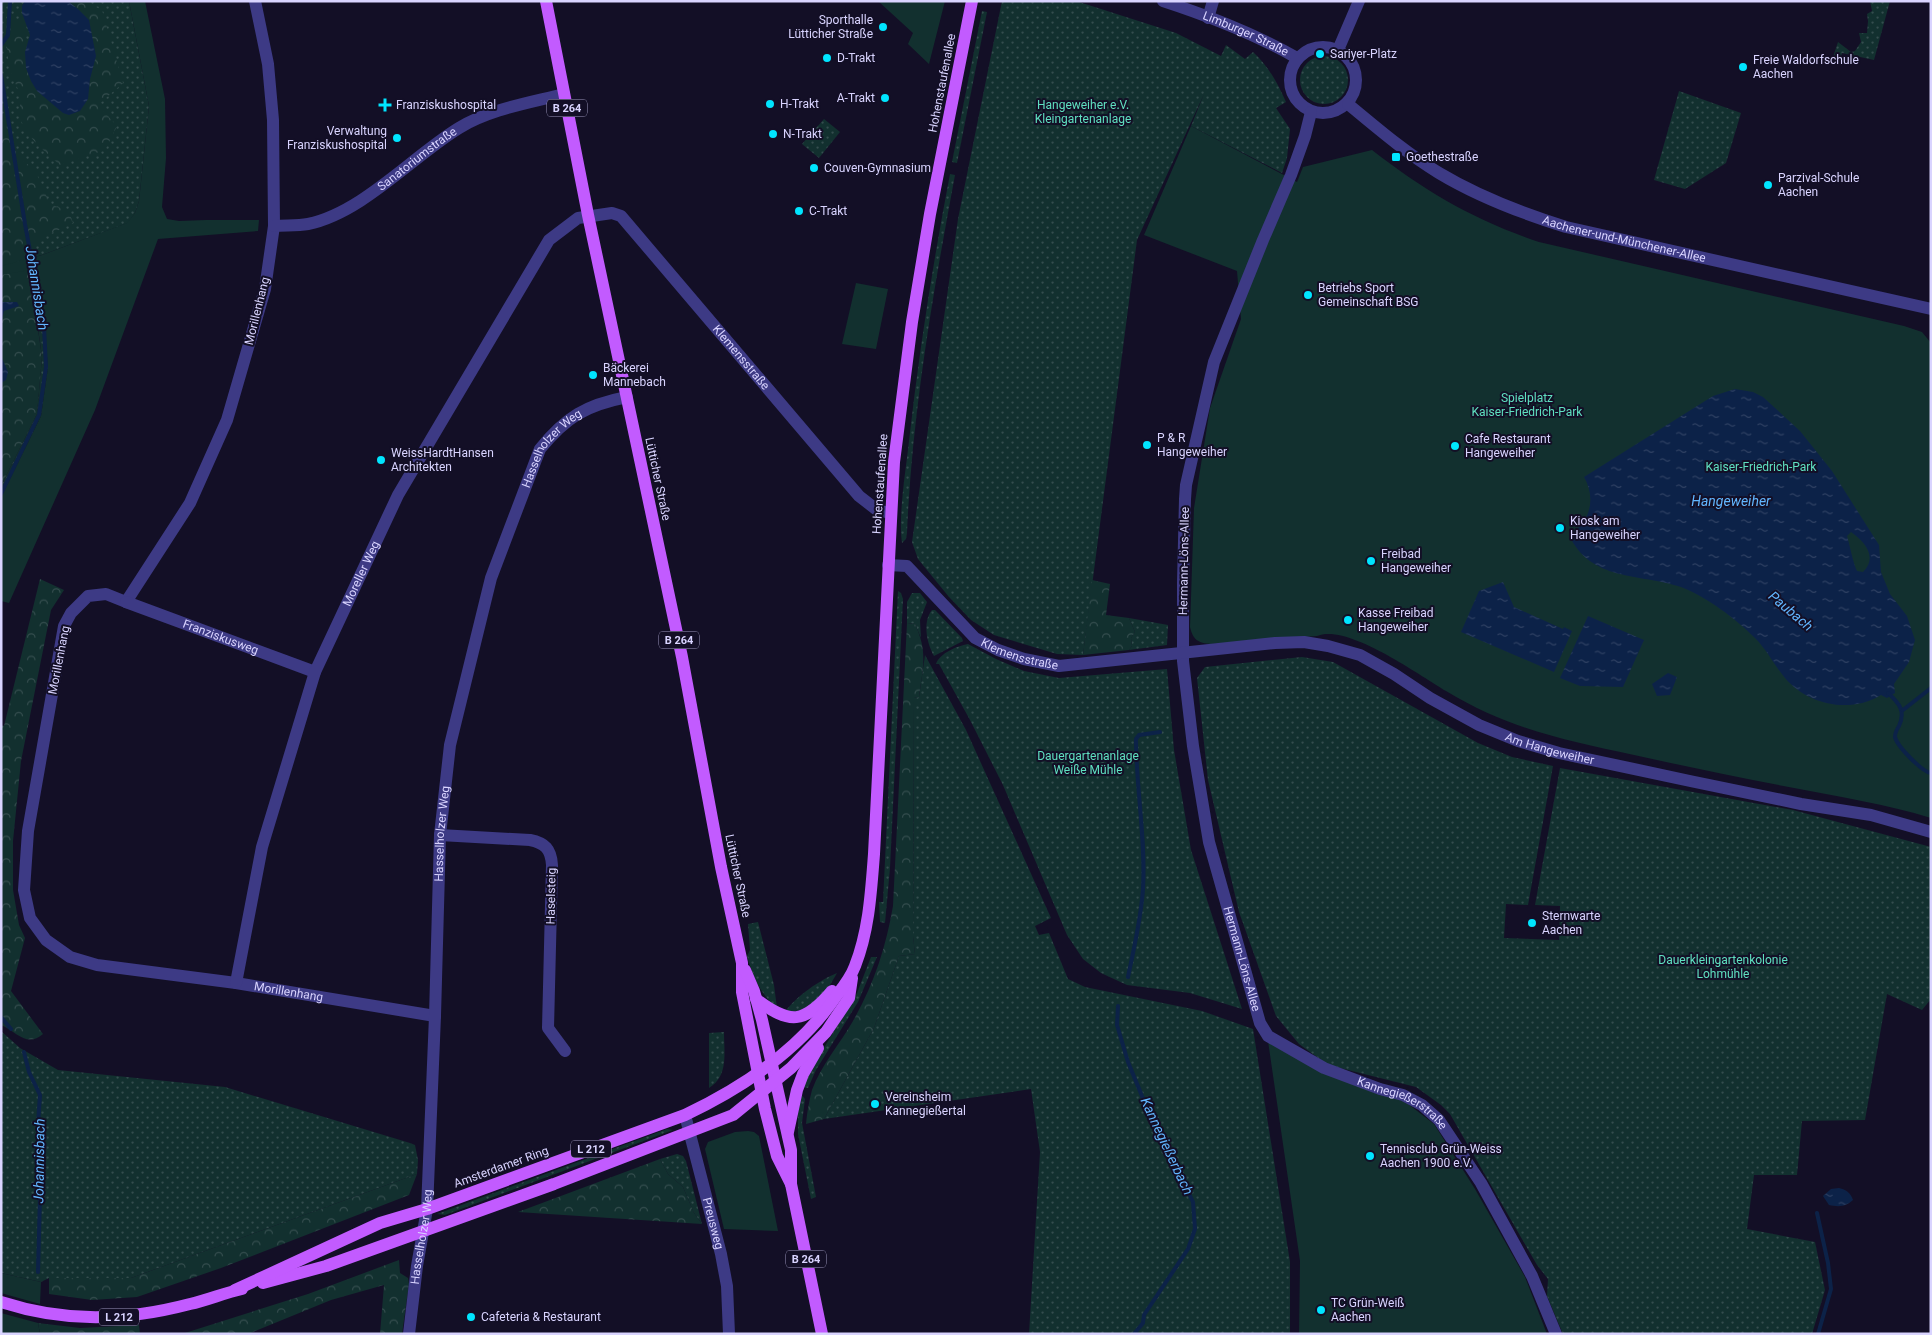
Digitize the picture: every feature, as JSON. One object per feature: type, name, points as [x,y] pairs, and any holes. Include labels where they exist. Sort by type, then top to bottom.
[{"type":"main road","name":"Lütticher Straße","points":[[546,1],[588,215],[682,657],[721,867],[742,963],[756,999],[791,1150],[791,1184],[822,1334]]},
{"type":"main road","name":"Hohenstaufenallee","points":[[776,1080],[791,1068],[826,1032],[848,998],[851,975],[870,915],[894,462],[912,322],[930,214],[972,1]]},
{"type":"main road","name":"Lütticher Straße","points":[[742,963],[742,992],[758,1073],[777,1156],[791,1184]]},
{"type":"main road","name":"Hohenstaufenallee","points":[[772,1064],[794,1046],[822,1017],[851,975]]},
{"type":"main road","points":[[756,999],[782,1016],[801,1016],[810,1013],[834,988],[851,975]]},
{"type":"main road","points":[[787,1134],[797,1090],[803,1074],[826,1032]]},
{"type":"main road","name":"Amsterdamer Ring","points":[[235,1290],[380,1222],[426,1209],[684,1115],[735,1089],[772,1064]]},
{"type":"main road","name":"Amsterdamer Ring","points":[[1,1302],[60,1316],[102,1318],[142,1315],[192,1304],[235,1290],[326,1266],[690,1133],[732,1115],[776,1080]]},
{"type":"street","name":"Morillenhang","points":[[255,1],[268,64],[274,120],[274,226],[265,289],[227,420],[190,503],[126,602],[106,594],[88,596],[71,612],[64,626],[28,831],[24,890],[30,918],[46,940],[70,956],[97,965],[236,983],[435,1016]]},
{"type":"street","name":"Limburger Straße","points":[[1163,1],[1272,44],[1298,58]]},
{"type":"street","points":[[1208,18],[1213,1]]},
{"type":"street","points":[[1338,50],[1359,1]]},
{"type":"street","points":[[1316,47],[1338,50],[1345,54],[1355,70],[1357,82],[1354,94],[1348,104],[1341,109],[1330,113],[1311,112],[1301,106],[1291,91],[1289,79],[1292,68],[1298,58],[1316,47]]},
{"type":"street","name":"Sanatoriumstraße","points":[[274,226],[308,224],[346,209],[385,183],[459,128],[491,114],[564,94]]},
{"type":"street","name":"Aachener-und-Münchener-Allee","points":[[1348,104],[1401,148],[1437,172],[1474,192],[1519,212],[1575,230],[1931,309]]},
{"type":"street","name":"Hermann-Löns-Allee","points":[[1260,1023],[1209,842],[1184,681],[1182,583],[1186,485],[1214,362],[1291,175],[1305,136],[1311,112]]},
{"type":"street","name":"Klemensstraße","points":[[588,215],[612,213],[621,216],[859,496],[877,510],[890,513]]},
{"type":"street","name":"Moreller Weg","points":[[236,983],[262,847],[315,672],[398,495],[548,240],[578,218],[588,215]]},
{"type":"street","name":"Hasselholzer Weg","points":[[410,1334],[426,1209],[435,1016],[440,834],[450,745],[490,578],[540,449],[567,419],[589,408],[627,397]]},
{"type":"street","name":"Klemensstraße","points":[[888,564],[907,566],[975,638],[998,650],[1024,659],[1059,666],[1183,654]]},
{"type":"street","name":"Franziskusweg","points":[[126,602],[315,672]]},
{"type":"street","name":"Am Hangeweiher","points":[[1183,654],[1275,643],[1304,642],[1328,646],[1360,655],[1394,674],[1430,698],[1479,725],[1518,741],[1559,753],[1699,783],[1801,804],[1872,815],[1931,832]]},
{"type":"street","name":"Haselsteig","points":[[440,834],[530,840],[547,846],[552,864],[548,1028],[565,1051]]},
{"type":"street","name":"Kannegießerstraße","points":[[1260,1023],[1268,1036],[1324,1068],[1380,1089],[1403,1095],[1422,1105],[1439,1120],[1481,1182],[1528,1268],[1556,1334]]},
{"type":"street","name":"Preusweg","points":[[684,1115],[727,1286],[729,1334]]},
{"type":"green space","points":[[1,1],[129,1],[149,106],[139,201],[135,213],[128,223],[42,255],[1,266]]},
{"type":"green space","points":[[64,1],[84,1],[102,10],[123,83],[98,105],[117,126],[105,150],[60,165],[37,144],[24,128],[19,109],[22,99],[9,68],[6,36],[7,20],[25,20],[27,71],[90,79],[91,81],[87,35]]},
{"type":"green space","points":[[129,1],[145,1],[165,99],[166,158],[162,207],[167,219],[179,221],[259,220],[258,231],[158,239],[95,410],[9,603],[1,601],[1,497],[41,416],[48,367],[43,317],[35,272],[29,270],[1,275],[1,266],[42,255],[127,223],[135,213],[139,201],[149,106]]},
{"type":"green space","points":[[878,1],[945,1],[929,64],[908,44],[913,33]]},
{"type":"green space","name":"Hangeweiher e.V. Kleingartenanlage","points":[[1002,1],[1076,1],[1176,33],[1221,56],[1226,45],[1245,59],[1253,52],[1268,69],[1283,95],[1286,102],[1276,108],[1290,129],[1287,158],[1282,173],[1191,126],[1204,94],[1137,240],[1083,655],[1057,654],[994,635],[971,620],[949,597],[918,559],[912,542],[958,219]]},
{"type":"green space","points":[[1870,1],[1890,1],[1874,60],[1842,53],[1840,62],[1832,60],[1838,42],[1851,52],[1855,51],[1861,42],[1859,33],[1867,33],[1867,14],[1872,11]]},
{"type":"green space","points":[[982,11],[987,12],[957,163],[952,162]]},
{"type":"green space","points":[[1319,56],[1329,56],[1341,63],[1348,75],[1348,85],[1341,97],[1329,104],[1319,104],[1311,100],[1304,93],[1300,85],[1300,75],[1304,67],[1311,60]]},
{"type":"green space","points":[[1679,91],[1741,113],[1726,163],[1685,189],[1654,180]]},
{"type":"green space","points":[[824,119],[840,132],[819,158],[802,144]]},
{"type":"green space","points":[[1,120],[5,122],[12,146],[22,160],[35,170],[50,204],[69,211],[73,223],[38,240],[29,268],[42,357],[37,414],[1,486]]},
{"type":"green space","points":[[1191,126],[1297,182],[1303,167],[1372,150],[1431,192],[1493,224],[1539,242],[1904,326],[1922,332],[1931,343],[1931,818],[1880,805],[1608,750],[1537,732],[1469,704],[1383,653],[1364,643],[1346,637],[1330,634],[1211,644],[1197,640],[1190,627],[1194,508],[1210,408],[1241,319],[1237,271],[1144,235]]},
{"type":"green space","points":[[950,174],[955,175],[925,353],[914,443],[907,533],[906,539],[902,543],[903,492],[917,374]]},
{"type":"green space","points":[[30,270],[35,271],[43,317],[48,367],[41,416],[1,497],[1,486],[37,414],[42,357]]},
{"type":"green space","points":[[856,283],[888,289],[876,349],[842,344]]},
{"type":"green space","points":[[40,579],[64,590],[51,610],[21,761],[13,841],[13,890],[19,925],[25,938],[11,991],[43,1034],[37,1038],[27,1039],[1,1025],[1,725],[4,726]]},
{"type":"green space","points":[[1092,580],[1110,584],[1106,615],[1129,618],[1135,632],[1131,638],[1132,646],[1129,650],[1083,655]]},
{"type":"green space","points":[[898,591],[903,599],[890,868],[885,923],[880,922],[879,902],[883,902]]},
{"type":"green space","points":[[912,593],[920,593],[927,602],[920,620],[921,638],[915,624],[907,623],[907,602]]},
{"type":"green space","points":[[932,610],[935,610],[963,641],[934,656],[929,645],[926,627]]},
{"type":"green space","points":[[1129,618],[1168,625],[1167,645],[1129,650],[1132,646],[1131,638],[1135,632]]},
{"type":"green space","points":[[907,623],[915,624],[923,651],[919,697],[914,698],[913,936],[915,954],[899,956],[874,1028],[824,1119],[806,1124],[812,1090],[826,1063],[853,1021],[867,993],[883,951],[890,921],[893,906]]},
{"type":"green space","name":"Dauergartenanlage Weiße Mühle","points":[[968,644],[1024,671],[1059,678],[1167,669],[1174,750],[1191,850],[1242,1009],[1190,993],[1127,985],[1101,973],[1083,959],[1067,935],[1003,785],[939,664],[936,664],[945,653]]},
{"type":"green space","points":[[925,655],[966,730],[1051,918],[1035,926],[1039,935],[1049,933],[1068,979],[1085,987],[1202,1011],[1253,1029],[1290,1262],[1290,1334],[1029,1334],[1040,1152],[1031,1089],[824,1119],[874,1028],[899,956],[915,954],[913,936],[914,698],[919,697]]},
{"type":"green space","name":"Dauerkleingartenkolonie Lohmühle","points":[[1302,657],[1333,662],[1478,743],[1512,757],[1553,766],[1528,905],[1506,904],[1504,938],[1559,940],[1560,906],[1535,905],[1560,768],[1793,810],[1931,847],[1931,999],[1922,1010],[1887,994],[1865,1120],[1802,1121],[1797,1175],[1754,1175],[1747,1229],[1815,1242],[1825,1290],[1812,1334],[1563,1334],[1547,1296],[1548,1279],[1537,1265],[1450,1114],[1416,1087],[1328,1065],[1299,1044],[1276,1016],[1239,912],[1208,780],[1197,678],[1205,667]]},
{"type":"green space","points":[[758,922],[774,985],[777,1008],[766,997],[758,984],[747,956],[750,950],[748,924]]},
{"type":"green space","points":[[871,957],[877,957],[858,1002],[816,1070],[808,1088],[803,1087],[816,1061],[857,993]]},
{"type":"green space","points":[[837,973],[817,1001],[803,1009],[785,1012],[795,1000],[809,989]]},
{"type":"green space","points":[[1,1031],[20,1048],[58,1070],[225,1087],[410,1143],[415,1145],[418,1160],[417,1174],[131,1278],[49,1278],[41,1282],[1,1273]]},
{"type":"green space","points":[[724,1032],[725,1055],[723,1070],[720,1077],[709,1088],[709,1033]]},
{"type":"green space","name":"Tennisclub Grün-Weiss Aachen 1900 e.V.","points":[[1268,1041],[1403,1100],[1434,1124],[1475,1189],[1525,1277],[1547,1334],[1299,1334],[1300,1261]]},
{"type":"green space","points":[[801,1094],[805,1099],[802,1123],[816,1197],[811,1199],[798,1134]]},
{"type":"green space","points":[[667,1129],[673,1130],[445,1215],[437,1214]]},
{"type":"green space","points":[[735,1132],[754,1132],[759,1136],[778,1231],[724,1229],[705,1149],[708,1142]]},
{"type":"green space","points":[[677,1154],[683,1156],[686,1161],[702,1224],[694,1213],[683,1187],[668,1174],[660,1159]]},
{"type":"green space","points":[[660,1159],[668,1174],[683,1187],[694,1213],[702,1224],[518,1212]]},
{"type":"green space","points":[[417,1174],[409,1195],[221,1268],[137,1297],[92,1300],[49,1294],[49,1278],[131,1278]]},
{"type":"green space","points":[[399,1260],[400,1273],[408,1278],[409,1284],[402,1334],[380,1334],[384,1285],[331,1300],[248,1334],[169,1334],[185,1333],[308,1294]]},
{"type":"green space","points":[[1,1273],[41,1282],[40,1304],[1,1293]]},
{"type":"green space","points":[[1,1313],[38,1323],[40,1334],[1,1334]]},
{"type":"green space","points":[[38,1323],[80,1328],[139,1325],[140,1334],[40,1334]]},
{"type":"water","points":[[25,1],[68,1],[89,20],[96,56],[90,79],[88,99],[80,111],[69,115],[63,113],[37,91],[31,81],[26,68],[25,52],[30,35],[22,13],[22,6]]},
{"type":"water","points":[[1,302],[17,302],[19,306],[4,311],[1,323]]},
{"type":"water","points":[[1,356],[8,372],[6,380],[1,383]]},
{"type":"water","name":"Hangeweiher","points":[[1735,389],[1753,392],[1763,397],[1800,431],[1832,471],[1879,545],[1881,572],[1890,594],[1907,616],[1915,640],[1909,662],[1894,684],[1895,693],[1887,698],[1881,695],[1869,701],[1843,705],[1830,704],[1805,695],[1785,678],[1755,638],[1721,609],[1681,587],[1633,577],[1603,568],[1590,561],[1578,550],[1569,535],[1582,523],[1589,509],[1590,493],[1584,477],[1713,396]],"holes":[[[1851,532],[1861,540],[1868,550],[1869,561],[1863,572],[1857,571],[1853,559],[1847,536]]]},
{"type":"water","points":[[1503,582],[1514,607],[1563,629],[1564,627],[1572,631],[1554,672],[1461,632],[1479,591]]},
{"type":"water","points":[[1588,616],[1644,640],[1623,687],[1580,686],[1560,678]]},
{"type":"water","points":[[1668,673],[1677,677],[1670,695],[1657,696],[1652,684]]},
{"type":"water","points":[[1839,1188],[1851,1195],[1853,1200],[1842,1206],[1829,1205],[1823,1196],[1831,1189]]},
{"type":"waterway","name":"Johannisbach","points":[[1,45],[8,35],[10,1]]},
{"type":"waterway","name":"Johannisbach","points":[[1,75],[44,327],[46,367],[39,415],[1,494]]},
{"type":"waterway","points":[[1903,710],[1931,688]]},
{"type":"waterway","name":"Paubach","points":[[1888,693],[1898,704],[1902,716],[1896,731],[1895,737],[1897,741],[1916,764],[1931,773]]},
{"type":"waterway","name":"Kannegießerbach","points":[[1128,977],[1139,922],[1144,870],[1136,739],[1139,735],[1160,732]]},
{"type":"waterway","name":"Kannegießerbach","points":[[1118,1006],[1117,1025],[1128,1062],[1142,1096],[1193,1202],[1195,1229],[1188,1249],[1144,1315],[1143,1323],[1134,1334]]},
{"type":"waterway","name":"Johannisbach","points":[[1,1017],[11,1029]]},
{"type":"waterway","name":"Johannisbach","points":[[24,1052],[29,1072],[40,1095],[38,1124],[41,1157],[38,1272]]},
{"type":"waterway","points":[[1817,1213],[1828,1263],[1831,1289],[1818,1334]]},
{"type":"place","name":"Sporthalle Lütticher Straße","points":[[883,27]]},
{"type":"place","name":"Sariyer-Platz","points":[[1320,54]]},
{"type":"place","name":"D-Trakt","points":[[827,58]]},
{"type":"place","name":"Freie Waldorfschule Aachen","points":[[1743,67]]},
{"type":"place","name":"A-Trakt","points":[[885,98]]},
{"type":"place","name":"H-Trakt","points":[[770,104]]},
{"type":"place","name":"Franziskushospital","points":[[385,105]]},
{"type":"place","name":"N-Trakt","points":[[773,134]]},
{"type":"place","name":"Verwaltung Franziskushospital","points":[[397,138]]},
{"type":"place","name":"Goethestraße","points":[[1396,157]]},
{"type":"place","name":"Couven-Gymnasium","points":[[814,168]]},
{"type":"place","name":"Parzival-Schule Aachen","points":[[1768,185]]},
{"type":"place","name":"C-Trakt","points":[[799,211]]},
{"type":"place","name":"Betriebs Sport Gemeinschaft BSG","points":[[1308,295]]},
{"type":"place","name":"Bäckerei Mannebach","points":[[593,375]]},
{"type":"place","name":"P & R Hangeweiher","points":[[1147,445]]},
{"type":"place","name":"Cafe Restaurant Hangeweiher","points":[[1455,446]]},
{"type":"place","name":"WeissHardtHansen Architekten","points":[[381,460]]},
{"type":"place","name":"Kiosk am Hangeweiher","points":[[1560,528]]},
{"type":"place","name":"Freibad Hangeweiher","points":[[1371,561]]},
{"type":"place","name":"Kasse Freibad Hangeweiher","points":[[1348,620]]},
{"type":"place","name":"Sternwarte Aachen","points":[[1532,923]]},
{"type":"place","name":"Vereinsheim Kannegießertal","points":[[875,1104]]},
{"type":"place","name":"Tennisclub Grün-Weiss Aachen 1900 e.V.","points":[[1370,1156]]},
{"type":"place","name":"TC Grün-Weiß Aachen","points":[[1321,1310]]},
{"type":"place","name":"Cafeteria & Restaurant","points":[[471,1317]]},
{"type":"park label","name":"Spielplatz Kaiser-Friedrich-Park","points":[[1527,405]]},
{"type":"park label","name":"Kaiser-Friedrich-Park","points":[[1761,467]]}]
